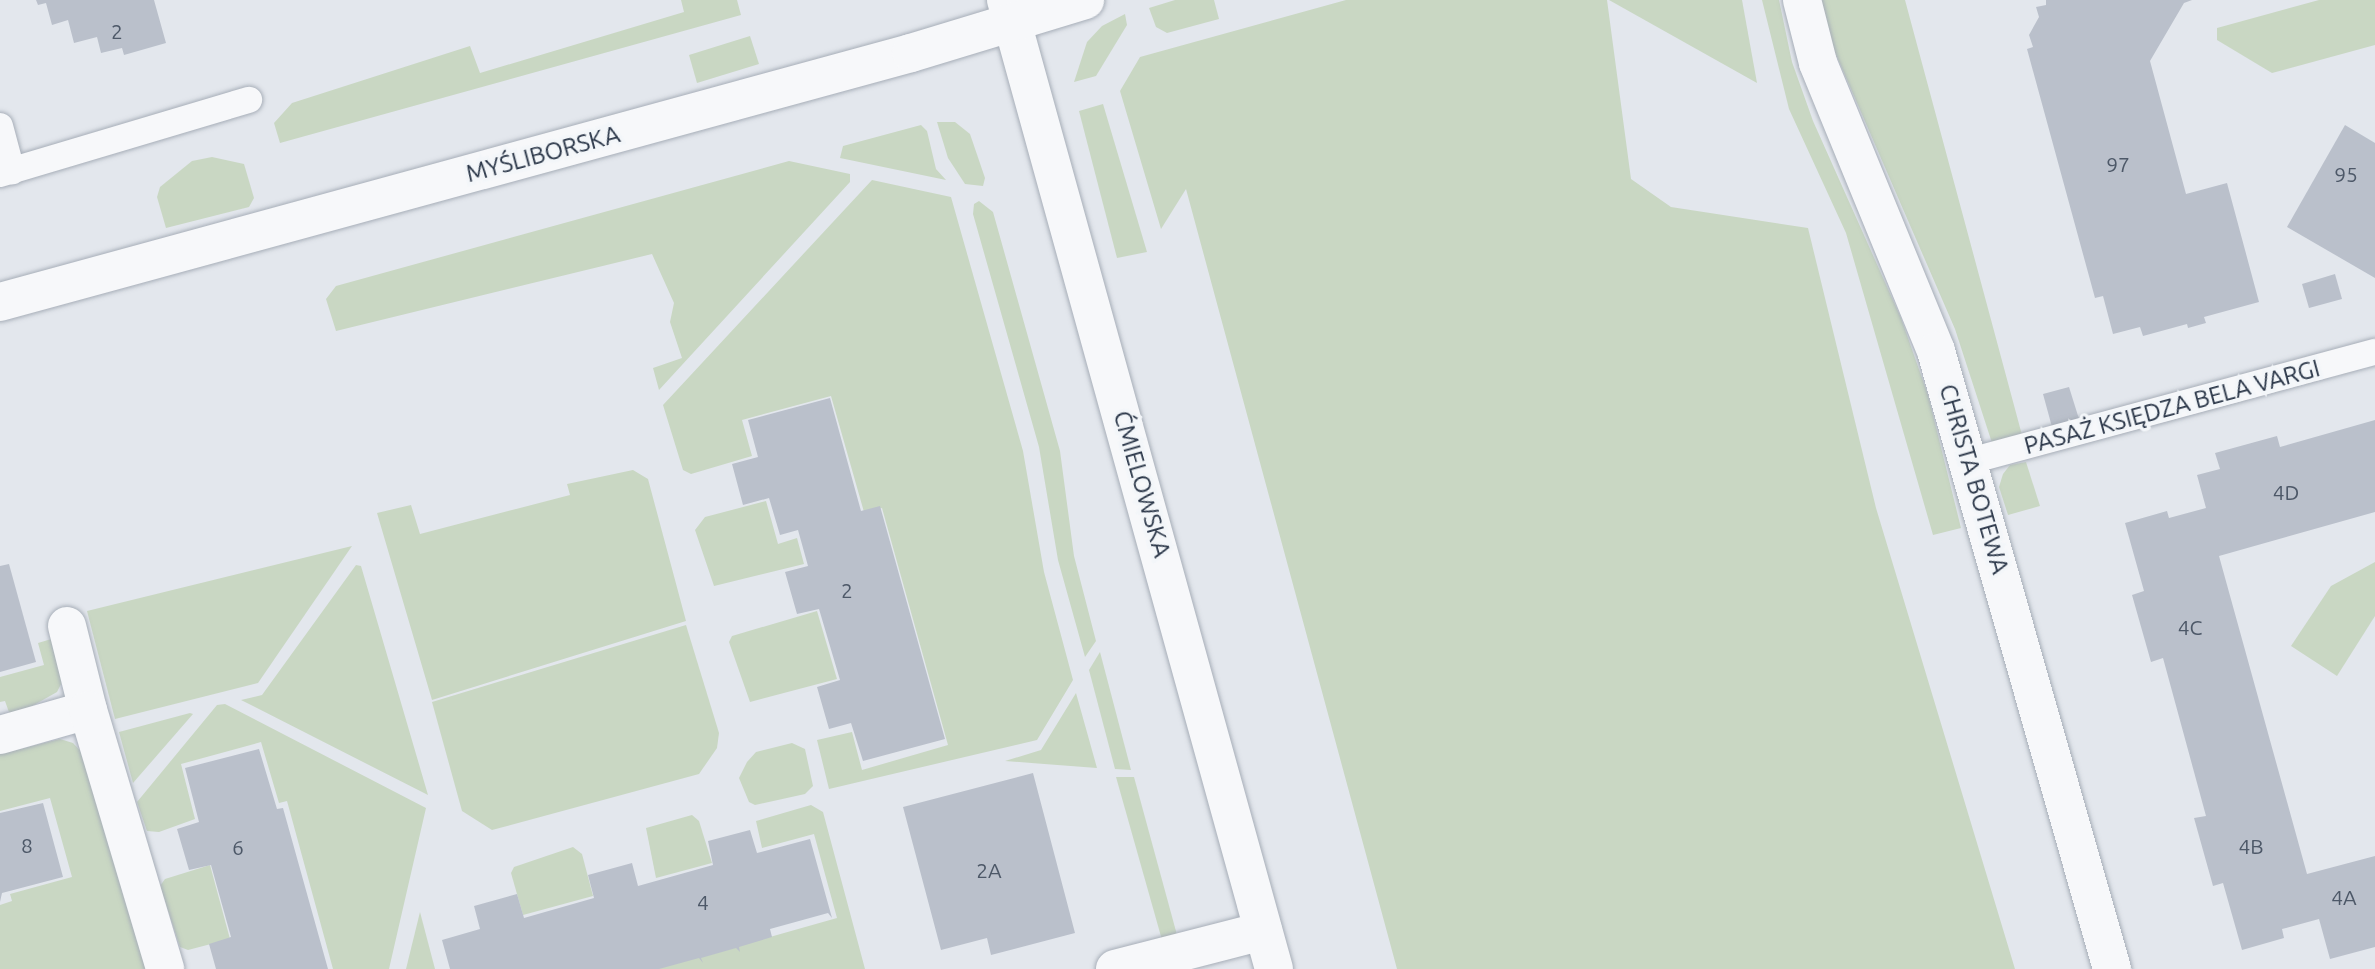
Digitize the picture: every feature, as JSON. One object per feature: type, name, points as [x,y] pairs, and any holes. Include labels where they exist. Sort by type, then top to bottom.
[{"type":"street","name":"MYŚLIBORSKA","points":[[0,302],[911,53],[1009,11],[1084,0]]},
{"type":"street","name":"CHRISTA BOTEWA","points":[[1802,0],[1818,63],[1937,351],[2112,969]]},
{"type":"street","name":"ĆMIELOWSKA","points":[[1009,11],[1274,969]]},
{"type":"street","points":[[67,626],[88,710],[165,969]]},
{"type":"street","points":[[0,736],[88,710]]},
{"type":"street","points":[[1115,969],[1264,931]]},
{"type":"lane","points":[[0,126],[6,173],[249,100]]},
{"type":"lane","name":"PASAŻ KSIĘDZA BELA VARGI","points":[[1970,461],[2375,352]]},
{"type":"green space","points":[[681,0],[737,0],[741,15],[280,143],[274,123],[292,103],[470,46],[480,73],[684,12]]},
{"type":"green space","points":[[1175,0],[1214,0],[1219,19],[1167,33],[1156,27],[1149,8]]},
{"type":"green space","points":[[1346,0],[1607,0],[1631,179],[1671,207],[1808,228],[1876,508],[2015,969],[1397,969],[1186,189],[1161,229],[1120,91],[1140,57]]},
{"type":"green space","points":[[1609,0],[1742,0],[1757,83]]},
{"type":"green space","points":[[1762,0],[1779,0],[1792,62],[1813,121],[1901,318],[1928,395],[1961,528],[1933,535],[1846,233],[1789,109]]},
{"type":"green space","points":[[1822,0],[1905,0],[2022,435],[1992,443],[1955,329],[1828,36]]},
{"type":"green space","points":[[2319,0],[2375,0],[2375,45],[2272,73],[2217,40],[2217,28]]},
{"type":"green space","points":[[1125,14],[1127,25],[1096,76],[1074,82],[1087,42],[1102,26]]},
{"type":"green space","points":[[750,36],[759,64],[697,83],[689,55]]},
{"type":"green space","points":[[1103,104],[1147,252],[1117,258],[1079,111]]},
{"type":"green space","points":[[937,122],[955,122],[970,134],[985,178],[983,186],[965,184],[948,158]]},
{"type":"green space","points":[[921,125],[927,131],[936,169],[946,180],[840,158],[843,146]]},
{"type":"green space","points":[[212,157],[244,164],[254,198],[249,207],[166,228],[157,197],[160,187],[192,161]]},
{"type":"green space","points":[[789,161],[850,174],[850,182],[659,390],[653,368],[682,358],[670,322],[674,303],[652,254],[336,331],[326,299],[336,286]]},
{"type":"green space","points":[[872,180],[951,197],[1023,451],[1044,572],[1073,680],[1037,740],[829,789],[817,740],[852,732],[862,770],[948,745],[882,508],[864,512],[831,396],[742,420],[752,456],[691,474],[683,470],[663,405]]},
{"type":"green space","points":[[979,201],[993,212],[1060,451],[1074,556],[1096,641],[1085,657],[1058,560],[1039,447],[973,214],[974,204]]},
{"type":"green space","points":[[2026,462],[2040,506],[2008,515],[1999,487],[2003,474],[2010,465]]},
{"type":"green space","points":[[633,470],[648,479],[686,621],[432,700],[377,513],[411,505],[420,534],[570,495],[567,484]]},
{"type":"green space","points":[[766,501],[778,544],[797,538],[804,564],[714,586],[695,530],[705,517]]},
{"type":"green space","points":[[352,546],[258,683],[115,719],[87,611]]},
{"type":"green space","points":[[2375,562],[2375,616],[2337,676],[2291,646],[2331,586]]},
{"type":"green space","points":[[356,565],[361,566],[428,795],[241,700],[262,695]]},
{"type":"green space","points":[[817,611],[837,679],[750,702],[729,642],[732,636]]},
{"type":"green space","points":[[686,625],[719,733],[717,748],[699,774],[492,830],[462,811],[432,702]]},
{"type":"green space","points":[[58,637],[62,682],[57,692],[11,718],[5,701],[0,702],[0,677],[44,665],[38,643]]},
{"type":"green space","points":[[1100,652],[1131,770],[1115,769],[1089,670]]},
{"type":"green space","points":[[1076,693],[1097,768],[1005,761],[1041,750]]},
{"type":"green space","points":[[225,704],[426,808],[389,969],[333,969],[287,801],[279,803],[261,742],[181,764],[195,819],[159,832],[147,831],[137,802],[217,705]]},
{"type":"green space","points":[[193,714],[133,783],[119,732]]},
{"type":"green space","points":[[60,739],[73,743],[87,758],[148,969],[0,969],[0,905],[12,901],[10,894],[72,877],[50,798],[0,811],[0,754]]},
{"type":"green space","points":[[792,743],[805,749],[813,786],[805,794],[755,805],[749,802],[739,778],[747,762],[756,752]]},
{"type":"green space","points":[[1116,777],[1134,777],[1177,935],[1162,940]]},
{"type":"green space","points":[[811,805],[823,812],[865,969],[656,969],[837,918],[814,834],[762,848],[756,821]]},
{"type":"green space","points":[[692,815],[699,821],[712,863],[656,878],[646,828]]},
{"type":"green space","points":[[573,847],[582,854],[593,896],[523,915],[511,873],[514,867]]},
{"type":"green space","points":[[210,865],[230,939],[188,950],[180,947],[160,886],[165,879]]},
{"type":"green space","points":[[420,912],[435,969],[406,969]]},
{"type":"building","points":[[36,0],[154,0],[166,43],[124,55],[122,48],[101,53],[97,37],[74,43],[68,20],[52,25],[46,3],[38,5]]},
{"type":"building","points":[[2046,0],[2192,0],[2184,3],[2150,61],[2186,194],[2227,183],[2259,302],[2204,317],[2206,323],[2188,328],[2187,324],[2143,336],[2140,327],[2113,334],[2103,296],[2095,298],[2027,49],[2033,47],[2029,35],[2039,17],[2036,7],[2046,5]]},
{"type":"building","points":[[2345,125],[2375,143],[2375,278],[2287,227]]},
{"type":"building","points":[[2335,274],[2342,299],[2309,308],[2302,284]]},
{"type":"building","points":[[2069,387],[2079,419],[2052,427],[2043,394]]},
{"type":"building","points":[[830,398],[861,511],[880,506],[945,739],[863,761],[851,723],[829,729],[817,687],[840,680],[819,609],[797,614],[785,572],[808,566],[798,530],[780,535],[769,498],[743,505],[732,464],[758,457],[748,420]]},
{"type":"building","points":[[2375,420],[2375,512],[2219,556],[2307,874],[2375,856],[2375,947],[2330,959],[2319,919],[2282,929],[2284,938],[2242,950],[2223,883],[2213,886],[2194,818],[2206,816],[2163,658],[2151,662],[2132,595],[2144,591],[2125,523],[2167,511],[2169,518],[2206,508],[2197,475],[2220,469],[2215,453],[2277,436],[2280,447]]},
{"type":"building","points":[[9,564],[36,662],[0,672],[0,566]]},
{"type":"building","points":[[259,749],[277,809],[283,808],[328,969],[216,969],[209,944],[231,937],[211,865],[189,870],[177,829],[199,822],[185,768]]},
{"type":"building","points":[[1033,773],[1075,933],[991,955],[987,938],[941,950],[903,807]]},
{"type":"building","points":[[43,803],[63,877],[2,893],[0,902],[0,813]]},
{"type":"building","points":[[750,830],[757,853],[810,839],[832,918],[828,913],[770,929],[772,937],[739,947],[740,952],[736,948],[701,958],[703,963],[699,958],[659,969],[450,969],[442,940],[480,929],[474,906],[517,894],[524,918],[594,898],[588,875],[632,863],[638,886],[713,865],[708,841]]}]
